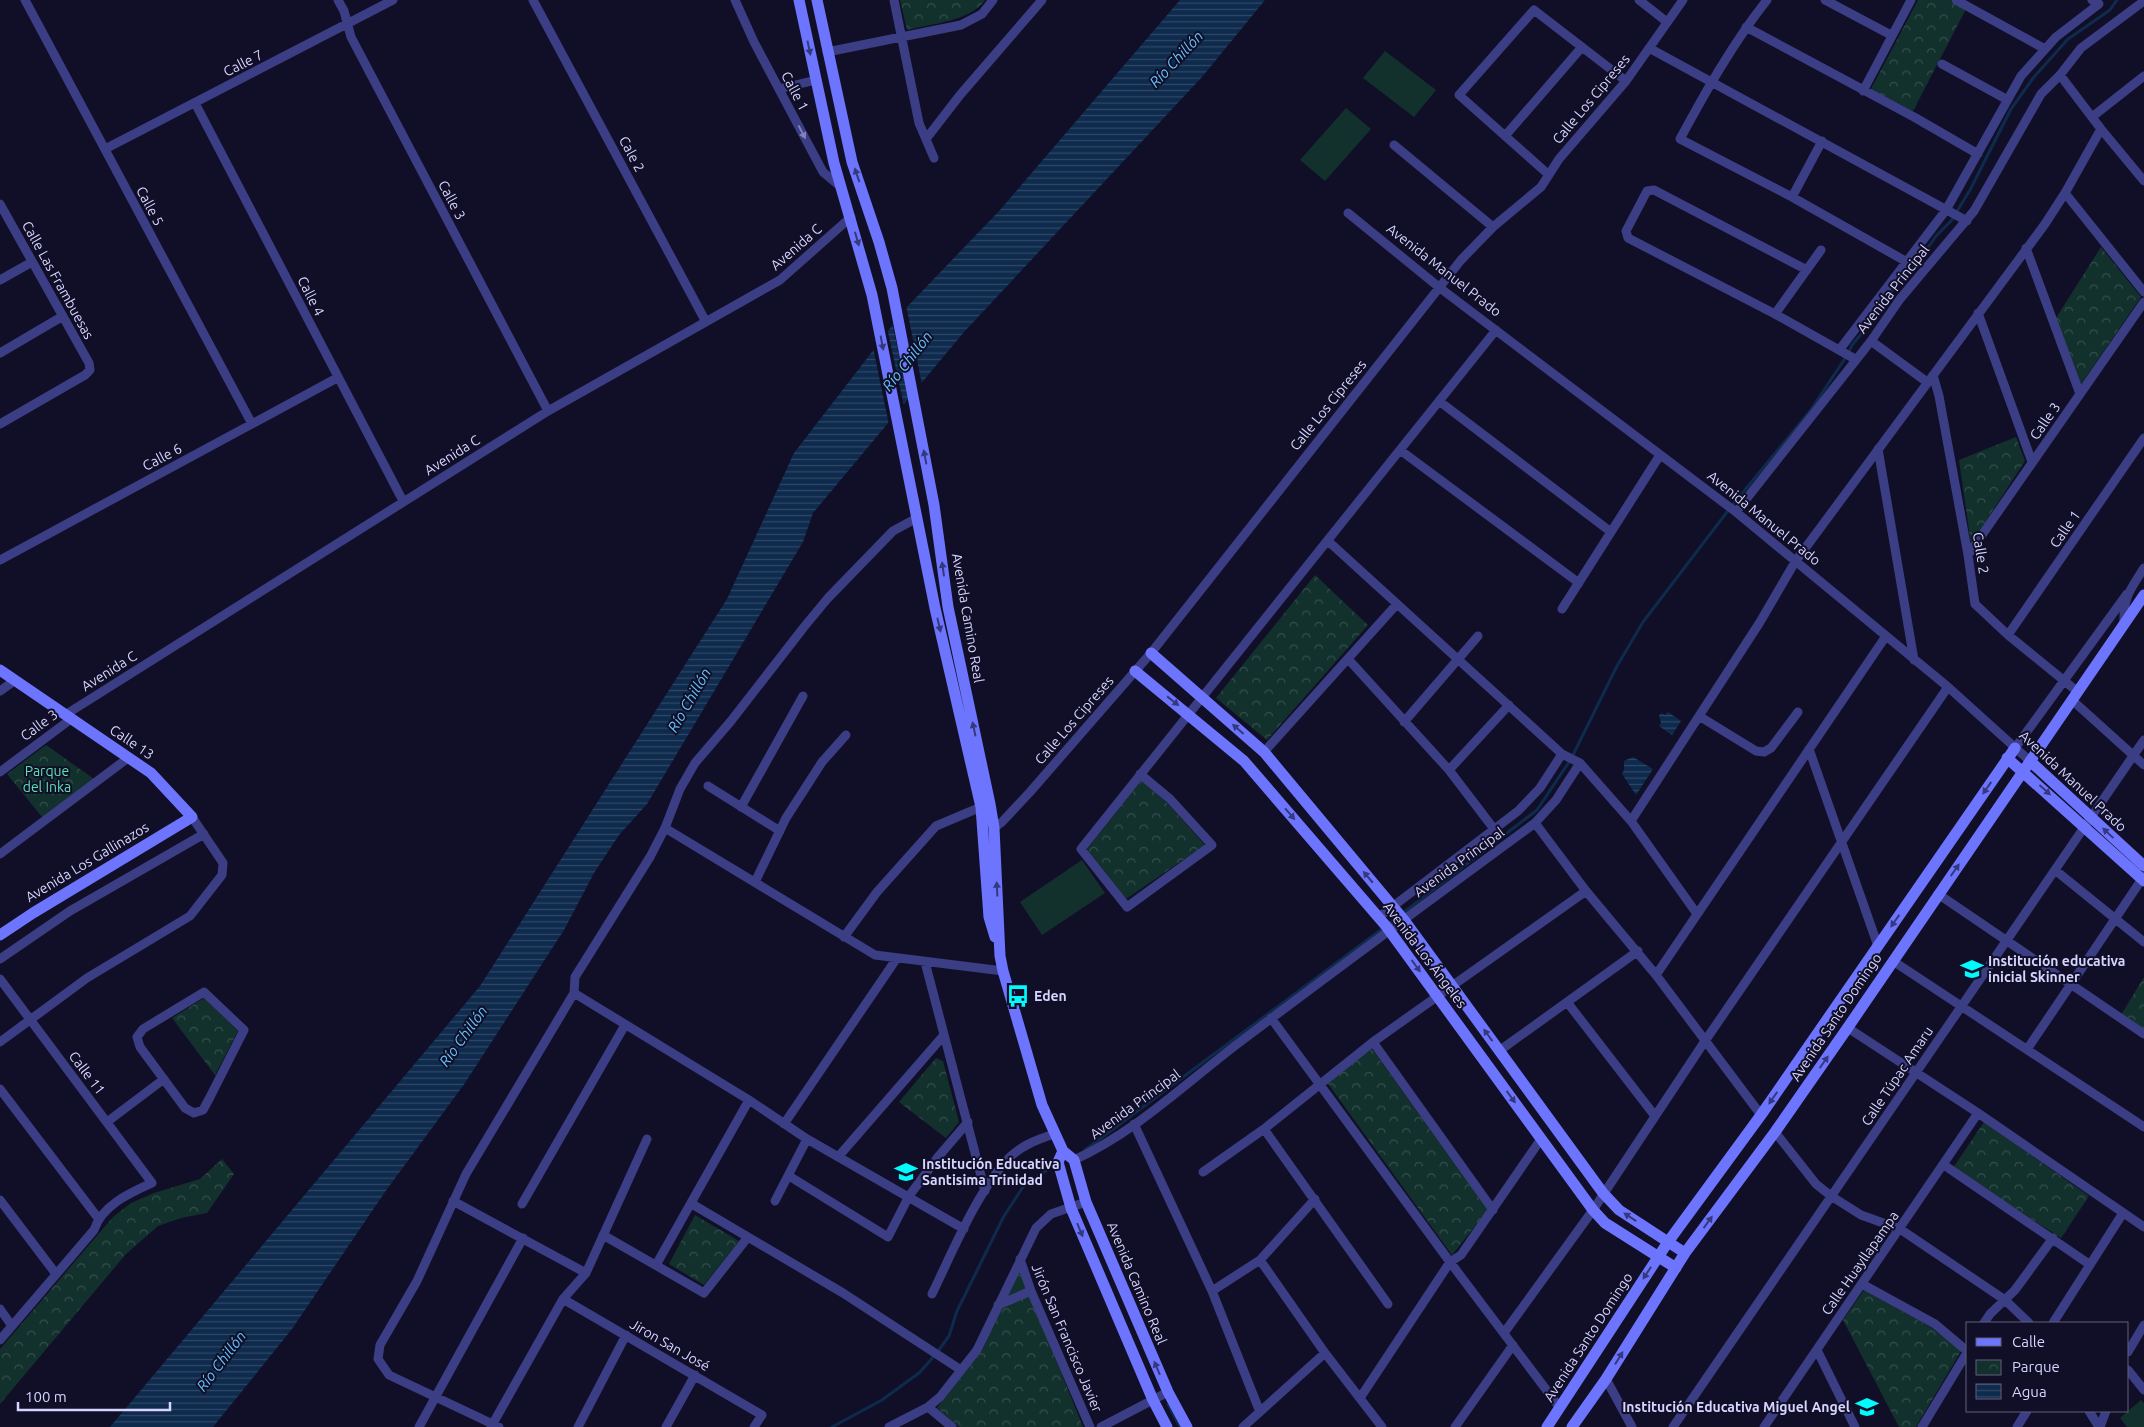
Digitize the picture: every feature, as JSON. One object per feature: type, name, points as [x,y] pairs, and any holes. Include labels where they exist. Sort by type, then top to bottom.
[{"type":"street","name":"Calle 5","points":[[25,0],[252,424]]},
{"type":"street","name":"Calle 3","points":[[338,0],[344,11],[351,37],[548,411]]},
{"type":"street","name":"Calle 7","points":[[105,150],[393,0]]},
{"type":"street","name":"Cale 2","points":[[533,0],[706,322]]},
{"type":"street","name":"Calle 1","points":[[735,0],[823,172],[841,187]]},
{"type":"street","name":"Avenida Camino Real","points":[[799,0],[834,163],[872,295],[916,513],[980,807],[989,917],[1003,971],[1042,1105],[1063,1151],[1074,1160],[1086,1202],[1168,1392],[1187,1427]]},
{"type":"street","name":"Avenida Camino Real","points":[[817,0],[852,162],[879,242],[892,288],[934,504],[948,607],[994,828],[1000,956]]},
{"type":"street","points":[[894,0],[919,123],[934,158]]},
{"type":"street","points":[[827,52],[967,22],[982,14],[993,0]]},
{"type":"street","points":[[926,139],[960,95],[1042,0]]},
{"type":"street","points":[[1639,0],[1667,22]]},
{"type":"street","name":"Calle Los Cipreses","points":[[994,828],[1024,798],[1151,653],[1461,260],[1493,227],[1541,187],[1559,158],[1626,81],[1683,0]]},
{"type":"street","points":[[1767,0],[1746,26],[1711,81],[1680,139],[1792,197],[1907,262]]},
{"type":"street","points":[[1825,0],[1891,36]]},
{"type":"street","points":[[1863,91],[1911,0]]},
{"type":"street","points":[[1956,0],[2045,49]]},
{"type":"street","name":"Avenida Principal","points":[[1840,349],[1907,262],[1956,216],[1981,201],[2041,94],[2060,75],[2081,48],[2144,1]]},
{"type":"street","name":"Avenida Principal","points":[[1736,512],[1928,264],[1956,216],[1978,154],[2020,76],[2056,37],[2095,2]]},
{"type":"street","points":[[1549,175],[1459,95],[1534,10],[1626,81]]},
{"type":"street","points":[[1746,26],[1978,154]]},
{"type":"street","points":[[1505,136],[1582,47]]},
{"type":"street","points":[[1650,48],[1956,216]]},
{"type":"street","points":[[1942,64],[2006,99]]},
{"type":"street","points":[[2060,75],[2100,129],[2144,181]]},
{"type":"street","points":[[2092,117],[2144,76]]},
{"type":"street","points":[[779,89],[816,80]]},
{"type":"street","name":"Calle 4","points":[[195,102],[337,378],[403,501]]},
{"type":"street","points":[[1631,821],[1760,622],[1795,562],[2065,193],[2100,129]]},
{"type":"street","points":[[1792,197],[1822,141]]},
{"type":"street","points":[[1394,145],[1493,227]]},
{"type":"street","points":[[1807,270],[1654,190],[1647,191],[1626,231],[1628,238],[1775,314],[1856,359]]},
{"type":"street","points":[[2065,193],[2144,292]]},
{"type":"street","name":"Calle Las Frambuesas","points":[[0,204],[89,363],[90,370],[85,375],[0,424]]},
{"type":"street","name":"Avenida Manuel Prado","points":[[1348,213],[1440,288],[1736,512],[1948,687],[2030,761],[2143,879]]},
{"type":"street","name":"Avenida C","points":[[68,717],[403,501],[548,411],[780,280],[850,217]]},
{"type":"street","points":[[2026,248],[2080,394]]},
{"type":"street","points":[[1775,314],[1821,250]]},
{"type":"street","points":[[0,280],[32,262]]},
{"type":"street","name":"Calle 3","points":[[1968,555],[2144,302]]},
{"type":"street","points":[[1978,313],[2032,462]]},
{"type":"street","points":[[0,353],[63,316]]},
{"type":"street","points":[[1140,774],[1170,798],[1212,845],[1127,907],[1080,849],[1188,713],[1203,698],[1496,330]]},
{"type":"street","points":[[1870,341],[1930,378]]},
{"type":"street","name":"Calle 6","points":[[0,560],[337,378]]},
{"type":"street","name":"Calle 2","points":[[1930,378],[1939,396],[1975,604],[2008,635],[2064,681],[2075,696],[2144,765]]},
{"type":"street","points":[[1439,401],[1611,532]]},
{"type":"street","name":"Calle 1","points":[[2008,635],[2144,438]]},
{"type":"street","points":[[1878,449],[1914,660]]},
{"type":"street","points":[[1400,450],[1579,583]]},
{"type":"street","points":[[1562,609],[1660,455]]},
{"type":"street","points":[[647,1139],[586,1273],[563,1299],[495,1426],[389,1375],[378,1359],[380,1345],[417,1281],[454,1200],[476,1158],[574,993],[575,977],[650,857],[665,828],[680,789],[695,763],[732,721],[804,627],[886,538],[916,513]]},
{"type":"street","points":[[1328,542],[1562,754],[1580,763],[1631,821],[1697,914]]},
{"type":"street","points":[[2015,748],[2144,568]]},
{"type":"street","points":[[2124,624],[2123,607],[2127,594]]},
{"type":"street","name":"Avenida Santo Domingo","points":[[1572,1427],[1606,1379],[1685,1254],[1775,1132],[1848,1028],[2144,594]]},
{"type":"street","points":[[1264,752],[1398,604]]},
{"type":"street","points":[[1404,722],[1478,636]]},
{"type":"street","points":[[1656,974],[1886,636]]},
{"type":"street","name":"Avenida Los Ángeles","points":[[1151,653],[1264,752],[1404,920],[1604,1193],[1619,1210],[1685,1254]]},
{"type":"street","points":[[1349,660],[1449,770],[1494,830]]},
{"type":"street","name":"Calle 13","points":[[0,670],[151,773],[192,817],[223,863],[222,875],[190,916],[86,978],[30,1020]]},
{"type":"street","name":"Avenida Los Ángeles","points":[[1135,671],[1244,761],[1379,917],[1593,1210],[1605,1223],[1676,1268]]},
{"type":"street","points":[[0,691],[14,681]]},
{"type":"street","points":[[1504,1333],[1593,1210],[1705,1041],[1948,687]]},
{"type":"street","points":[[741,807],[803,696]]},
{"type":"street","points":[[1449,770],[1509,705]]},
{"type":"street","points":[[1699,716],[1756,751],[1764,752],[1771,748],[1798,712]]},
{"type":"street","name":"Calle 3","points":[[0,772],[68,717]]},
{"type":"street","points":[[755,882],[780,831],[822,762],[846,735]]},
{"type":"street","name":"Calle Túpac Amaru","points":[[1673,1427],[2144,740]]},
{"type":"street","name":"Avenida Santo Domingo","points":[[1547,1427],[1657,1257],[1761,1115],[2015,748]]},
{"type":"street","points":[[1809,749],[1878,946]]},
{"type":"street","name":"Avenida Principal","points":[[1379,917],[1518,811],[1540,788],[1562,754]]},
{"type":"street","points":[[0,854],[128,758]]},
{"type":"street","name":"Avenida Manuel Prado","points":[[2008,758],[2023,772],[2144,866]]},
{"type":"street","name":"Avenida Principal","points":[[1074,1160],[1089,1153],[1134,1124],[1272,1018],[1535,823],[1556,800],[1580,763]]},
{"type":"street","points":[[708,786],[780,831]]},
{"type":"street","points":[[844,937],[877,892],[936,826],[980,807]]},
{"type":"street","name":"Avenida Los Gallinazos","points":[[0,935],[192,817]]},
{"type":"street","points":[[1535,823],[1586,891],[1656,974],[1761,1115]]},
{"type":"street","points":[[665,828],[874,955],[1003,971]]},
{"type":"street","points":[[0,959],[70,911],[204,834]]},
{"type":"street","points":[[2055,870],[2144,942]]},
{"type":"street","points":[[2028,1048],[2143,879]]},
{"type":"street","points":[[1203,1172],[1264,1129],[1373,1042],[1586,891]]},
{"type":"street","points":[[1938,894],[2144,1034]]},
{"type":"street","points":[[1499,1050],[1638,951]]},
{"type":"street","points":[[784,1124],[897,958]]},
{"type":"street","points":[[1893,961],[2028,1048],[2144,1127]]},
{"type":"street","points":[[925,962],[985,1191]]},
{"type":"street","name":"Calle 11","points":[[0,980],[152,1182],[130,1193],[98,1218]]},
{"type":"street","points":[[202,992],[206,992],[243,1028],[244,1032],[203,1110],[194,1113],[185,1108],[164,1080],[140,1047],[137,1037],[143,1029],[202,992]]},
{"type":"street","points":[[574,993],[748,1100],[807,1139],[964,1229]]},
{"type":"street","points":[[1567,1002],[1655,1116]]},
{"type":"street","points":[[1272,1018],[1450,1262],[1560,1408]]},
{"type":"street","points":[[0,1042],[30,1020]]},
{"type":"street","points":[[522,1204],[625,1025]]},
{"type":"street","points":[[1848,1028],[1978,1113],[2144,1228]]},
{"type":"street","points":[[838,1157],[944,1035]]},
{"type":"street","points":[[1373,1042],[1492,1210]]},
{"type":"street","points":[[107,1122],[164,1080]]},
{"type":"street","points":[[0,1089],[98,1218],[94,1230],[0,1340]]},
{"type":"street","points":[[656,1265],[692,1204],[748,1100]]},
{"type":"street","name":"Calle Huayllapampa","points":[[1764,1427],[1771,1423],[1816,1350],[1978,1113]]},
{"type":"street","points":[[789,1176],[888,1237],[909,1196],[938,1157],[968,1122]]},
{"type":"street","points":[[1134,1124],[1212,1292],[1260,1412]]},
{"type":"street","points":[[1264,1129],[1388,1304]]},
{"type":"street","points":[[1775,1132],[1816,1184],[1831,1196],[1861,1215],[1900,1229],[2005,1300],[2028,1322]]},
{"type":"street","points":[[932,1294],[964,1229],[994,1176],[1011,1156],[1025,1146],[1054,1134]]},
{"type":"street","points":[[775,1201],[807,1139]]},
{"type":"street","points":[[1360,1398],[1450,1262],[1461,1255],[1541,1139]]},
{"type":"street","points":[[1063,1151],[1058,1162],[1071,1208],[1153,1400],[1167,1427]]},
{"type":"street","points":[[1944,1164],[2089,1264]]},
{"type":"street","points":[[1212,1292],[1260,1260],[1314,1199]]},
{"type":"street","points":[[0,1200],[56,1274]]},
{"type":"street","points":[[454,1200],[586,1273]]},
{"type":"street","points":[[889,1427],[928,1407],[940,1397],[980,1345],[1036,1228],[1051,1214],[1086,1202]]},
{"type":"street","points":[[692,1204],[843,1293],[961,1370]]},
{"type":"street","points":[[2054,1322],[2123,1213]]},
{"type":"street","points":[[604,1236],[704,1293],[748,1237]]},
{"type":"street","points":[[419,1427],[434,1396],[523,1238]]},
{"type":"street","points":[[1985,1322],[1990,1314],[2015,1290],[2053,1238]]},
{"type":"street","name":"Jirón San Francisco Javier","points":[[1020,1258],[1031,1291],[1090,1427]]},
{"type":"street","points":[[1260,1260],[1325,1353],[1382,1427]]},
{"type":"street","points":[[1862,1284],[1935,1324],[1966,1349]]},
{"type":"street","points":[[998,1305],[1031,1291]]},
{"type":"street","name":"Jiron San José","points":[[563,1299],[762,1415],[754,1427]]},
{"type":"street","points":[[0,1309],[12,1326]]},
{"type":"street","points":[[2129,1350],[2144,1325]]},
{"type":"street","points":[[578,1427],[626,1335]]},
{"type":"street","points":[[1455,1427],[1513,1345]]},
{"type":"street","points":[[1816,1350],[1855,1427]]},
{"type":"street","points":[[1244,1427],[1325,1353]]},
{"type":"street","points":[[1922,1427],[1966,1354]]},
{"type":"street","points":[[2129,1371],[2144,1390]]},
{"type":"street","points":[[666,1427],[695,1375]]},
{"type":"street","points":[[1606,1379],[1632,1427]]},
{"type":"street","points":[[1101,1427],[1168,1392]]},
{"type":"street","points":[[928,1407],[952,1427]]},
{"type":"street","points":[[2017,1427],[2026,1412]]},
{"type":"street","points":[[2090,1412],[2099,1427]]},
{"type":"street","points":[[2099,1427],[2106,1412]]},
{"type":"green space","points":[[900,0],[985,0],[979,7],[960,17],[907,30]]},
{"type":"green space","points":[[1918,0],[1950,0],[1966,9],[1913,111],[1871,89]]},
{"type":"green space","points":[[1385,51],[1436,90],[1414,117],[1363,78]]},
{"type":"green space","points":[[1346,108],[1371,129],[1325,181],[1300,160]]},
{"type":"green space","points":[[2101,247],[2141,297],[2081,384],[2056,318]]},
{"type":"green space","points":[[2016,437],[2025,461],[1971,544],[1959,460]]},
{"type":"green space","points":[[1315,575],[1368,625],[1267,740],[1216,698]]},
{"type":"green space","name":"Parque del Inka","points":[[46,745],[94,779],[42,817],[7,774]]},
{"type":"green space","points":[[1142,780],[1169,805],[1205,845],[1126,899],[1087,849]]},
{"type":"green space","points":[[1082,860],[1105,893],[1042,935],[1020,902]]},
{"type":"green space","points":[[2144,977],[2144,1030],[2121,1015]]},
{"type":"green space","points":[[204,998],[238,1031],[215,1075],[172,1018]]},
{"type":"green space","points":[[1372,1049],[1488,1210],[1452,1255],[1326,1081]]},
{"type":"green space","points":[[936,1058],[943,1061],[959,1122],[946,1138],[899,1102]]},
{"type":"green space","points":[[1984,1122],[2089,1196],[2061,1238],[1953,1168]]},
{"type":"green space","points":[[222,1159],[234,1174],[207,1213],[181,1218],[158,1226],[126,1254],[0,1404],[0,1349],[113,1217],[131,1203],[154,1193],[200,1179]]},
{"type":"green space","points":[[695,1215],[739,1241],[704,1285],[669,1264]]},
{"type":"green space","points":[[1019,1267],[1083,1427],[959,1427],[937,1408],[982,1351]]},
{"type":"green space","points":[[1864,1290],[1932,1328],[1961,1351],[1916,1427],[1899,1427],[1843,1320]]},
{"type":"green space","points":[[2141,1400],[2144,1403],[2144,1427],[2127,1427],[2120,1418]]},
{"type":"water","name":"Río Chillón","points":[[1180,0],[1265,0],[1202,77],[964,332],[813,513],[803,542],[647,804],[619,835],[594,873],[564,930],[465,1083],[385,1192],[292,1329],[213,1427],[110,1427],[480,986],[727,599],[794,453],[905,309],[1000,210]]},
{"type":"water","points":[[1668,712],[1681,721],[1672,735],[1659,726],[1661,723],[1659,715],[1662,713],[1665,715]]},
{"type":"water","points":[[1633,757],[1653,769],[1636,795],[1622,774],[1624,761]]},
{"type":"pier","points":[[906,305],[922,385],[909,401],[892,322]]},
{"type":"pier","points":[[887,328],[904,406],[889,425],[873,347]]},
{"type":"waterway","points":[[1085,1150],[1386,926],[1537,810],[1571,759],[1617,666],[1643,622],[1730,508],[1810,411],[1852,345],[1879,313],[1891,292],[1918,262],[1936,236],[1951,221],[1970,190],[2011,109],[2034,77],[2068,39],[2110,10],[2117,0]]},
{"type":"waterway","points":[[832,1427],[882,1400],[919,1373],[936,1354],[949,1336],[957,1311],[1004,1216],[1023,1187],[1057,1163]]},
{"type":"waterway","points":[[1168,1404],[1180,1427]]},
{"type":"place","name":"Institución educativa inicial Skinner","points":[[1972,969]]},
{"type":"place","name":"Eden","points":[[1018,996]]},
{"type":"place","name":"Institución Educativa Santisima Trinidad","points":[[906,1172]]},
{"type":"place","name":"Institución Educativa Miguel Angel","points":[[1867,1407]]}]
